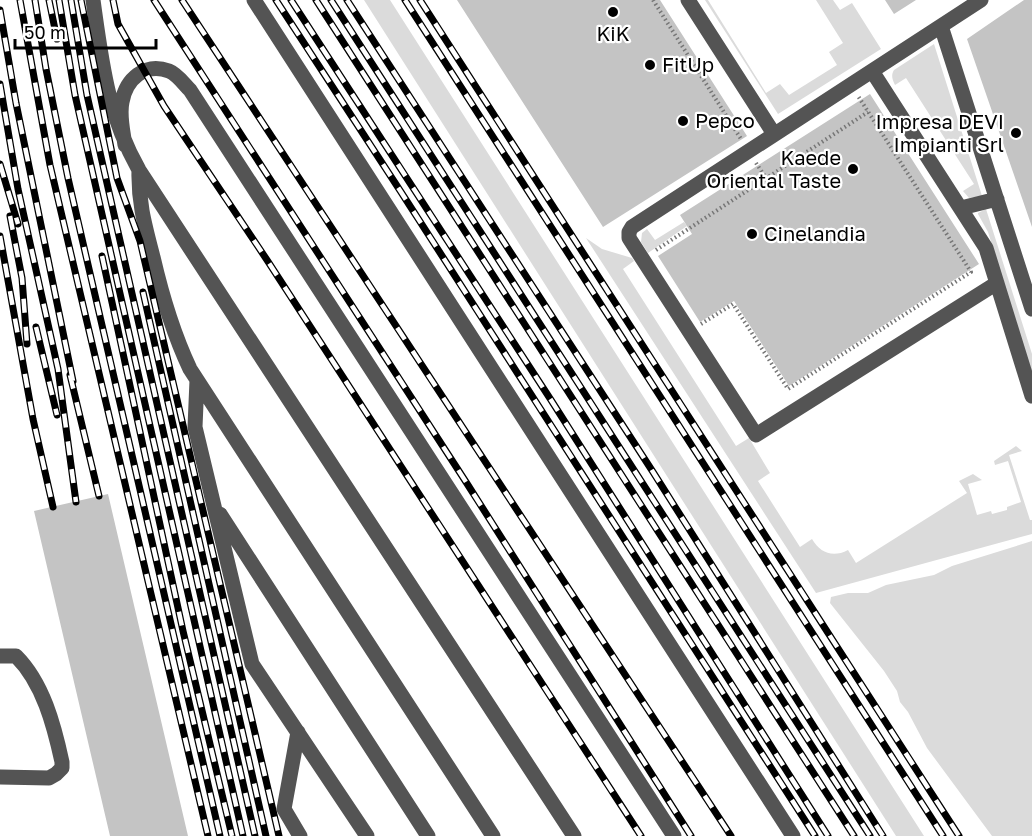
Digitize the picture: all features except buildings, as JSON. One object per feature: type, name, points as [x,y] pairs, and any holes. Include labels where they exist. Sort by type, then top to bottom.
[{"type":"lane","points":[[93,0],[101,60],[110,100],[125,145],[139,170],[574,836]]},
{"type":"lane","points":[[254,0],[793,836]]},
{"type":"lane","points":[[688,0],[774,134]]},
{"type":"lane","points":[[981,0],[632,227],[629,238],[756,435],[997,283]]},
{"type":"lane","points":[[941,26],[1032,309]]},
{"type":"lane","points":[[125,145],[121,103],[126,88],[143,70],[152,67],[171,71],[190,90],[674,836]]},
{"type":"lane","points":[[872,71],[986,248],[1032,396]]},
{"type":"lane","points":[[139,170],[138,196],[160,287],[184,356],[196,380],[493,836]]},
{"type":"lane","points":[[961,208],[997,199]]},
{"type":"lane","points":[[196,380],[195,427],[252,664],[367,836]]},
{"type":"lane","points":[[213,504],[428,836]]},
{"type":"lane","points":[[0,656],[16,656],[27,668],[45,703],[62,768],[49,778],[0,777]]},
{"type":"lane","points":[[298,732],[284,809],[300,836]]},
{"type":"path","points":[[653,0],[741,139]]},
{"type":"path","points":[[694,316],[700,325],[733,304],[788,389],[971,272],[860,100]]},
{"type":"path","points":[[653,252],[868,112]]},
{"type":"path","points":[[734,128],[739,124]]},
{"type":"path","points":[[758,165],[766,178]]},
{"type":"shaded area","points":[[364,0],[390,0],[924,836],[896,836]]},
{"type":"shaded area","points":[[705,0],[708,0],[766,93],[780,84],[789,95],[837,65],[829,52],[843,43],[816,0],[833,0],[840,10],[852,3],[881,49],[778,114]]},
{"type":"shaded area","points":[[934,44],[982,196],[969,198],[963,191],[974,184],[906,78],[895,85],[893,81],[894,70]]},
{"type":"shaded area","points":[[986,209],[1032,354],[1032,373],[988,232],[978,214]]},
{"type":"shaded area","points":[[684,222],[687,226],[648,253],[641,242],[642,233],[647,229],[655,240]]},
{"type":"shaded area","points":[[586,238],[602,249],[632,258],[634,261],[623,269],[736,446],[749,438],[770,473],[758,481],[800,547],[812,539],[819,548],[827,553],[837,554],[848,550],[856,563],[967,493],[959,481],[973,474],[982,480],[968,484],[977,515],[1007,510],[1007,507],[1021,502],[1008,461],[995,465],[994,461],[1016,446],[1022,451],[1009,455],[1030,520],[1032,520],[1032,534],[816,593]]},
{"type":"shaded area","points":[[1032,541],[1032,836],[992,836],[927,748],[884,671],[830,603],[831,597],[848,593],[868,593],[886,585],[934,575],[952,566]]},
{"type":"railway","points":[[20,0],[50,165],[208,836]]},
{"type":"railway","points":[[35,0],[68,178],[220,836]]},
{"type":"railway","points":[[49,0],[57,39]]},
{"type":"railway","points":[[59,0],[75,95],[243,836]]},
{"type":"railway","points":[[71,0],[87,95],[255,836]]},
{"type":"railway","points":[[81,0],[117,178],[140,241],[279,836]]},
{"type":"railway","points":[[113,0],[118,24],[164,106],[267,260],[641,836]]},
{"type":"railway","points":[[154,0],[466,482],[691,836]]},
{"type":"railway","points":[[182,0],[731,836]]},
{"type":"railway","points":[[276,0],[815,836]]},
{"type":"railway","points":[[291,0],[551,400],[828,836]]},
{"type":"railway","points":[[316,0],[854,836]]},
{"type":"railway","points":[[331,0],[870,836]]},
{"type":"railway","points":[[347,0],[653,472],[883,836]]},
{"type":"railway","points":[[405,0],[943,836]]},
{"type":"railway","points":[[420,0],[959,836]]},
{"type":"railway","points":[[0,10],[16,103],[73,381]]},
{"type":"railway","points":[[0,84],[18,189],[58,369],[76,502]]},
{"type":"railway","points":[[0,164],[18,224]]},
{"type":"railway","points":[[10,216],[22,278],[27,344]]},
{"type":"railway","points":[[0,236],[33,419],[53,507]]},
{"type":"railway","points":[[102,256],[183,631],[232,836]]},
{"type":"railway","points":[[143,292],[266,836]]},
{"type":"railway","points":[[36,327],[57,415]]},
{"type":"railway","points":[[70,375],[99,496]]},
{"type":"place","name":"KiK","points":[[613,12]]},
{"type":"place","name":"FitUp","points":[[650,65]]},
{"type":"place","name":"Pepco","points":[[683,121]]},
{"type":"place","name":"Impresa DEVI Impianti Srl","points":[[1016,133]]},
{"type":"place","name":"Kaede Oriental Taste","points":[[853,169]]},
{"type":"place","name":"Cinelandia","points":[[752,234]]}]
